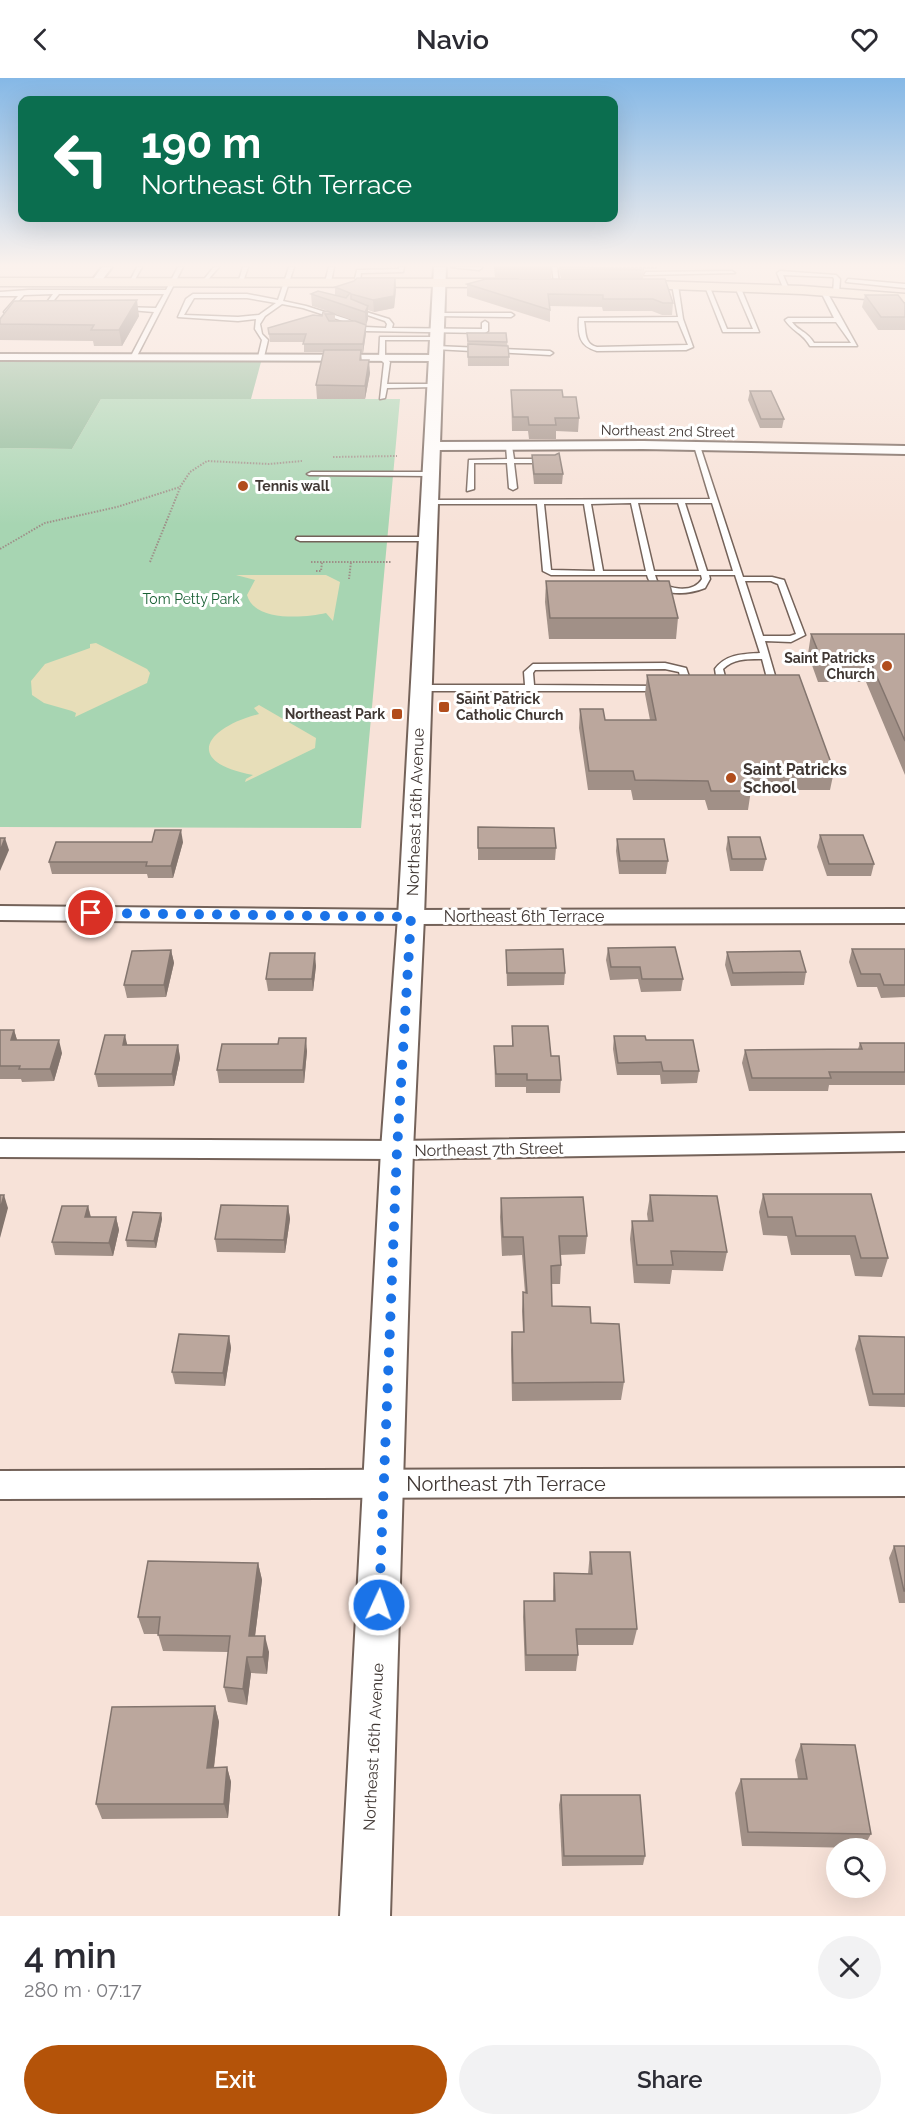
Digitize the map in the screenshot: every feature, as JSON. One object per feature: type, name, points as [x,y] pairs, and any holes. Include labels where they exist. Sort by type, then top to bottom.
[{"type":"street","points":[[0,357],[382,358],[396,353]]},
{"type":"street","name":"Northeast 16th Avenue","points":[[365,1916],[385,1485],[397,1150],[411,917],[436,353]]},
{"type":"street","name":"Northeast 2nd Street","points":[[430,474],[509,446],[697,446],[905,450]]},
{"type":"street","name":"Northeast 6th Terrace","points":[[0,913],[411,917],[905,916]]},
{"type":"street","name":"Northeast 7th Street","points":[[0,1148],[397,1150],[905,1142]]},
{"type":"street","name":"Northeast 7th Terrace","points":[[0,1485],[905,1482]]},
{"type":"lane","points":[[261,357],[262,353]]},
{"type":"lane","points":[[382,353],[382,358],[387,362],[382,398]]},
{"type":"lane","points":[[384,386],[434,386]]},
{"type":"lane","points":[[509,446],[513,488]]},
{"type":"lane","points":[[697,446],[772,679],[766,685],[752,687]]},
{"type":"lane","points":[[470,489],[471,461],[555,461]]},
{"type":"lane","points":[[311,474],[430,474],[540,502],[716,501]]},
{"type":"lane","points":[[587,501],[599,573]]},
{"type":"lane","points":[[634,501],[653,582],[661,588],[685,590],[702,586],[706,579],[681,501]]},
{"type":"lane","points":[[540,502],[547,571],[556,573],[704,573],[772,579],[782,582],[801,635],[790,639],[760,638]]},
{"type":"lane","points":[[300,539],[427,538]]},
{"type":"lane","points":[[711,688],[728,688],[719,669],[724,663],[738,658],[765,656]]},
{"type":"lane","points":[[530,688],[528,672],[533,667],[664,666],[683,670],[688,688]]},
{"type":"lane","points":[[421,688],[666,688]]},
{"type":"lane","points":[[677,688],[700,688]]},
{"type":"path","points":[[328,458],[397,456]]},
{"type":"path","points":[[150,562],[180,488],[190,472],[207,461],[269,464],[309,460]]},
{"type":"path","points":[[0,549],[45,523],[117,507],[180,488]]},
{"type":"path","points":[[311,562],[391,562]]},
{"type":"path","points":[[315,571],[321,571],[322,562]]},
{"type":"path","points":[[349,579],[351,562]]},
{"type":"green space","points":[[0,362],[261,362],[251,399],[101,399],[72,449],[0,448]]},
{"type":"green space","name":"Tom Petty Park","points":[[101,399],[400,399],[361,828],[0,827],[0,448],[72,449]]},
{"type":"sand","points":[[236,575],[326,575],[340,582],[333,621],[326,613],[294,617],[259,610],[247,595],[255,580]]},
{"type":"sand","points":[[96,643],[147,669],[150,673],[147,683],[75,717],[76,713],[44,703],[32,695],[31,681],[45,664],[90,648],[90,644]]},
{"type":"sand","points":[[259,705],[316,738],[315,748],[245,782],[253,775],[231,769],[217,762],[210,754],[210,745],[215,736],[225,728],[259,714],[254,708]]},
{"type":"building","points":[[323,353],[361,353],[360,360],[369,360],[365,386],[316,385]]},
{"type":"building","points":[[468,353],[509,353],[509,357],[468,357]]},
{"type":"building","points":[[511,390],[562,390],[563,397],[576,397],[579,418],[555,418],[556,425],[529,425],[528,417],[513,417]]},
{"type":"building","points":[[750,391],[771,391],[784,419],[761,419]]},
{"type":"building","points":[[559,453],[563,474],[534,474],[532,455]]},
{"type":"building","points":[[546,581],[669,581],[678,618],[550,618]]},
{"type":"building","points":[[811,634],[905,634],[905,741],[870,661],[822,661]]},
{"type":"building","points":[[647,675],[799,675],[834,771],[745,771],[751,791],[711,791],[708,781],[635,780],[633,771],[589,771],[580,709],[603,709],[605,720],[656,720]]},
{"type":"building","points":[[478,827],[554,828],[556,848],[478,848]]},
{"type":"building","points":[[155,830],[181,830],[171,866],[146,866],[147,862],[49,862],[56,842],[152,842]]},
{"type":"building","points":[[820,835],[863,835],[874,864],[829,864]]},
{"type":"building","points":[[728,837],[760,837],[766,859],[732,859]]},
{"type":"building","points":[[0,838],[5,838],[0,851]]},
{"type":"building","points":[[617,839],[664,839],[668,861],[620,861]]},
{"type":"building","points":[[675,947],[683,979],[642,979],[640,967],[611,967],[608,948]]},
{"type":"building","points":[[563,949],[565,973],[507,973],[506,950]]},
{"type":"building","points":[[852,949],[905,949],[905,985],[884,985],[880,974],[861,974]]},
{"type":"building","points":[[171,950],[164,985],[124,985],[132,951]]},
{"type":"building","points":[[800,951],[806,972],[733,973],[727,952]]},
{"type":"building","points":[[270,953],[315,953],[312,979],[266,979]]},
{"type":"building","points":[[512,1026],[548,1026],[551,1056],[559,1056],[561,1080],[527,1080],[527,1074],[496,1074],[494,1046],[513,1046]]},
{"type":"building","points":[[0,1030],[14,1030],[11,1040],[59,1040],[50,1069],[19,1069],[20,1066],[0,1066]]},
{"type":"building","points":[[105,1035],[125,1035],[123,1045],[178,1045],[172,1074],[95,1074]]},
{"type":"building","points":[[614,1036],[645,1036],[646,1040],[693,1040],[699,1071],[663,1071],[661,1062],[618,1063]]},
{"type":"building","points":[[279,1038],[306,1038],[303,1070],[217,1070],[222,1044],[278,1044]]},
{"type":"building","points":[[860,1043],[905,1043],[905,1072],[829,1072],[831,1078],[752,1078],[745,1050],[862,1049]]},
{"type":"building","points":[[763,1194],[871,1194],[888,1258],[861,1258],[855,1236],[796,1236],[792,1217],[768,1217]]},
{"type":"building","points":[[0,1195],[4,1195],[0,1210]]},
{"type":"building","points":[[650,1195],[717,1196],[727,1252],[671,1251],[673,1265],[637,1265],[632,1221],[653,1221]]},
{"type":"building","points":[[583,1197],[587,1236],[559,1236],[561,1265],[551,1266],[552,1306],[590,1307],[591,1323],[619,1324],[624,1382],[513,1383],[512,1332],[524,1332],[523,1292],[527,1293],[523,1237],[503,1237],[501,1198]]},
{"type":"building","points":[[221,1205],[288,1206],[284,1240],[215,1239]]},
{"type":"building","points":[[62,1206],[88,1206],[85,1217],[116,1217],[109,1243],[52,1242]]},
{"type":"building","points":[[133,1212],[161,1213],[154,1241],[126,1240]]},
{"type":"building","points":[[179,1334],[229,1336],[223,1373],[172,1372]]},
{"type":"building","points":[[859,1336],[905,1337],[905,1394],[873,1394]]},
{"type":"building","points":[[894,1546],[905,1546],[905,1591],[904,1591]]},
{"type":"building","points":[[590,1552],[630,1552],[637,1629],[576,1629],[578,1655],[526,1655],[524,1601],[555,1601],[554,1573],[592,1574]]},
{"type":"building","points":[[148,1561],[258,1563],[249,1636],[265,1636],[263,1657],[247,1657],[243,1689],[224,1687],[230,1636],[158,1635],[160,1617],[138,1617]]},
{"type":"building","points":[[215,1706],[207,1768],[227,1767],[224,1804],[96,1804],[112,1707]]},
{"type":"building","points":[[801,1744],[855,1745],[871,1834],[748,1832],[741,1779],[807,1779]]},
{"type":"building","points":[[561,1795],[640,1795],[645,1856],[564,1856]]},
{"type":"place","name":"Tennis wall","points":[[243,486]]},
{"type":"place","name":"Saint Patricks Church","points":[[887,666]]},
{"type":"place","name":"Saint Patrick Catholic Church","points":[[444,707]]},
{"type":"place","name":"Northeast Park","points":[[397,714]]},
{"type":"place","name":"Saint Patricks School","points":[[731,778]]},
{"type":"route","points":[[91,913],[411,917],[397,1150],[379,1605]]}]
